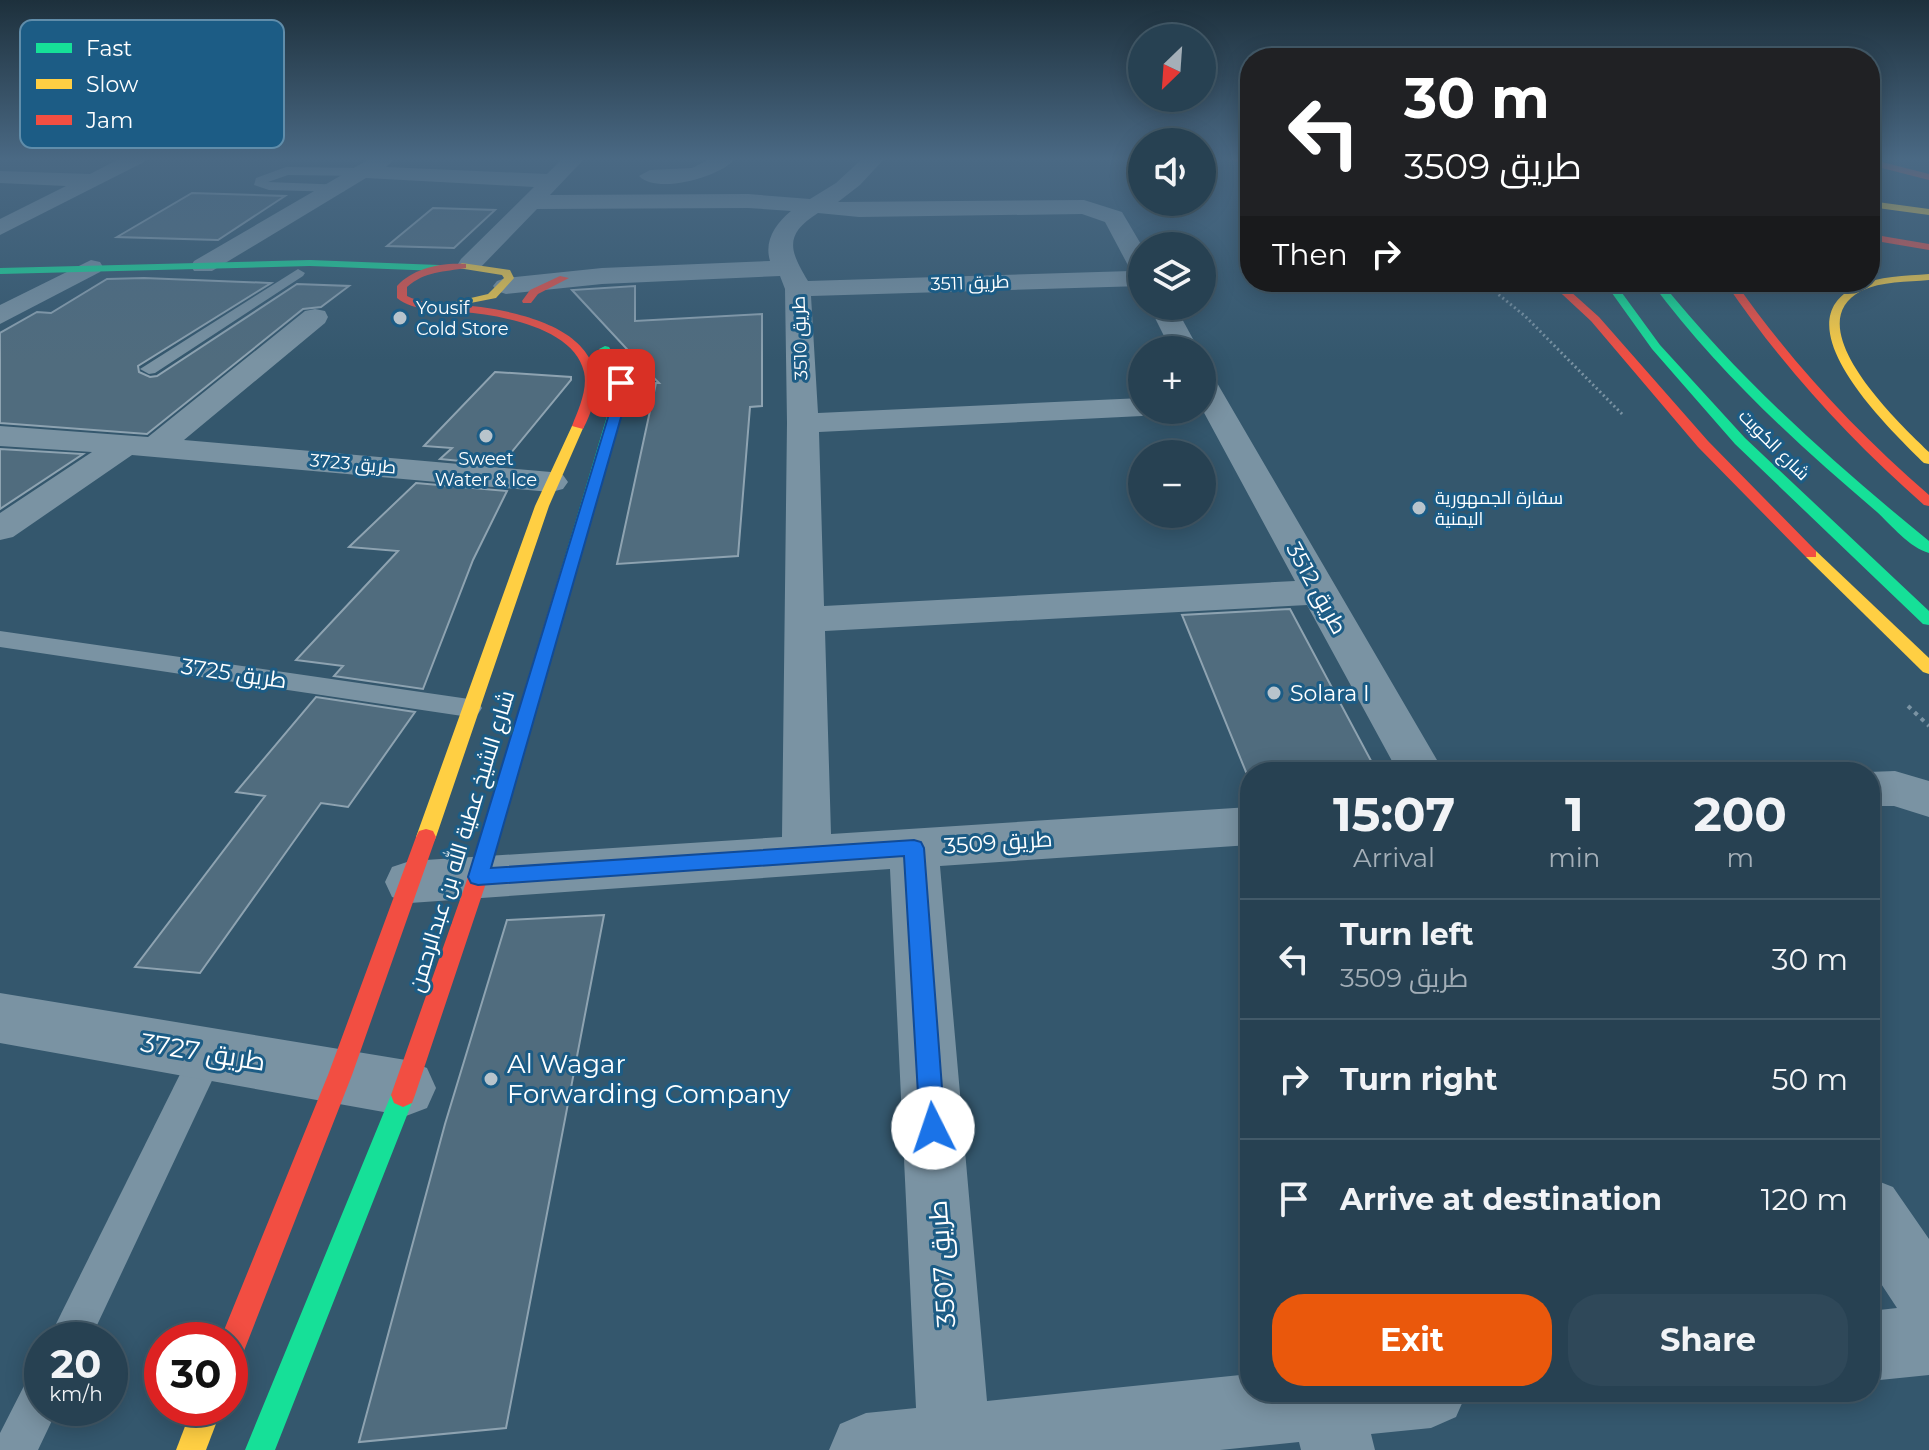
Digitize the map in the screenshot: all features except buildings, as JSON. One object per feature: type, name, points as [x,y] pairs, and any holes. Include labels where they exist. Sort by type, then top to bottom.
[{"type":"main road","points":[[1880,239],[1929,247]]},
{"type":"main road","points":[[0,271],[349,263],[439,268],[470,264],[502,280],[527,301],[580,329],[612,357]]},
{"type":"main road","points":[[230,266],[298,273],[384,289],[420,306],[449,306],[509,316],[562,336],[587,362],[612,357]]},
{"type":"main road","points":[[384,289],[401,287],[415,276],[439,268]]},
{"type":"main road","points":[[1880,284],[1929,277]]},
{"type":"main road","points":[[527,301],[547,284],[564,278]]},
{"type":"main road","points":[[449,306],[481,300],[502,280]]},
{"type":"main road","points":[[1566,292],[1615,339],[1700,441],[1765,511],[1929,668]]},
{"type":"main road","name":"شارع الكويت","points":[[1616,292],[1656,347],[1740,441],[1929,620]]},
{"type":"main road","points":[[1663,292],[1690,331],[1771,413],[1929,549]]},
{"type":"main road","points":[[1737,292],[1788,367],[1880,461],[1929,502]]},
{"type":"main road","points":[[1854,292],[1837,304],[1830,319],[1835,340],[1876,408],[1929,460]]},
{"type":"main road","name":"شارع الشيخ عطية الله بن عبدالرحمن","points":[[260,1450],[406,1088],[478,877],[615,414],[621,383],[620,370],[612,357]]},
{"type":"main road","name":"شارع الشيخ عطية الله بن عبدالرحمن","points":[[242,1322],[340,1074],[551,482],[586,403],[592,374],[587,362]]},
{"type":"main road","points":[[191,1450],[200,1426]]},
{"type":"street","points":[[203,266],[274,226]]},
{"type":"street","points":[[470,264],[507,226]]},
{"type":"street","name":"طريق 3510","points":[[791,226],[782,237],[780,247],[792,279],[803,423],[807,855]]},
{"type":"street","points":[[0,316],[91,267]]},
{"type":"street","name":"طريق 3511","points":[[502,280],[602,276]]},
{"type":"street","name":"طريق 3511","points":[[502,280],[602,276],[1128,278]]},
{"type":"street","points":[[0,529],[139,447],[315,317]]},
{"type":"street","points":[[803,423],[1128,408]]},
{"type":"street","name":"طريق 3512","points":[[1216,414],[1415,762]]},
{"type":"street","name":"طريق 3723","points":[[0,436],[551,482]]},
{"type":"street","points":[[805,620],[1319,592]]},
{"type":"street","points":[[1880,789],[1895,788],[1924,797]]},
{"type":"street","name":"طريق 3509","points":[[410,882],[1240,827]]},
{"type":"street","name":"طريق 3507","points":[[914,848],[954,1440]]},
{"type":"street","name":"طريق 3727","points":[[0,1018],[340,1074],[406,1088]]},
{"type":"street","points":[[1880,1225],[1929,1297]]},
{"type":"street","points":[[1880,1345],[1929,1340]]},
{"type":"street","points":[[866,1450],[954,1440],[1333,1426],[1402,1402]]},
{"type":"lane","points":[[149,369],[298,273]]},
{"type":"lane","name":"طريق 3725","points":[[0,639],[469,708]]},
{"type":"lane","points":[[78,1322],[208,1053]]},
{"type":"lane","points":[[15,1450],[27,1426]]},
{"type":"traffic: fast","points":[[0,271],[310,263],[439,268]]},
{"type":"traffic: fast","points":[[1616,292],[1656,347],[1740,441],[1929,620]]},
{"type":"traffic: fast","points":[[1664,292],[1718,356],[1785,423],[1929,549]]},
{"type":"traffic: fast","points":[[568,573],[619,396],[618,372],[605,349]]},
{"type":"traffic: fast","points":[[260,1450],[403,1095]]},
{"type":"traffic: slow","points":[[449,306],[492,296],[509,278],[506,272],[462,266]]},
{"type":"traffic: slow","points":[[1880,283],[1929,277]]},
{"type":"traffic: slow","points":[[1853,292],[1836,312],[1835,333],[1843,357],[1876,405],[1929,460]]},
{"type":"traffic: slow","points":[[426,837],[542,506],[578,426]]},
{"type":"traffic: slow","points":[[1811,554],[1929,668]]},
{"type":"traffic: slow","points":[[191,1450],[200,1426]]},
{"type":"traffic: jam","points":[[1880,239],[1929,247]]},
{"type":"traffic: jam","points":[[462,266],[430,270],[415,276],[402,286],[402,298],[426,306],[484,311],[521,319],[540,325],[573,344],[584,356],[591,378],[578,426]]},
{"type":"traffic: jam","points":[[527,301],[534,292],[564,278]]},
{"type":"traffic: jam","points":[[1565,292],[1595,319],[1703,444],[1811,554]]},
{"type":"traffic: jam","points":[[1737,292],[1773,343],[1821,399],[1873,452],[1929,502]]},
{"type":"traffic: jam","points":[[403,1095],[478,877],[568,573]]},
{"type":"traffic: jam","points":[[242,1322],[340,1075],[426,837]]},
{"type":"place","name":"Yousif Cold Store","points":[[400,318]]},
{"type":"place","name":"Sweet Water & Ice","points":[[486,436]]},
{"type":"place","name":"سفارة الجمهورية اليمنية","points":[[1419,508]]},
{"type":"place","name":"Solara I","points":[[1274,693]]},
{"type":"place","name":"Al Wagar Forwarding Company","points":[[491,1079]]},
{"type":"route","points":[[621,383],[615,414],[478,877],[914,848],[933,1128]]}]
